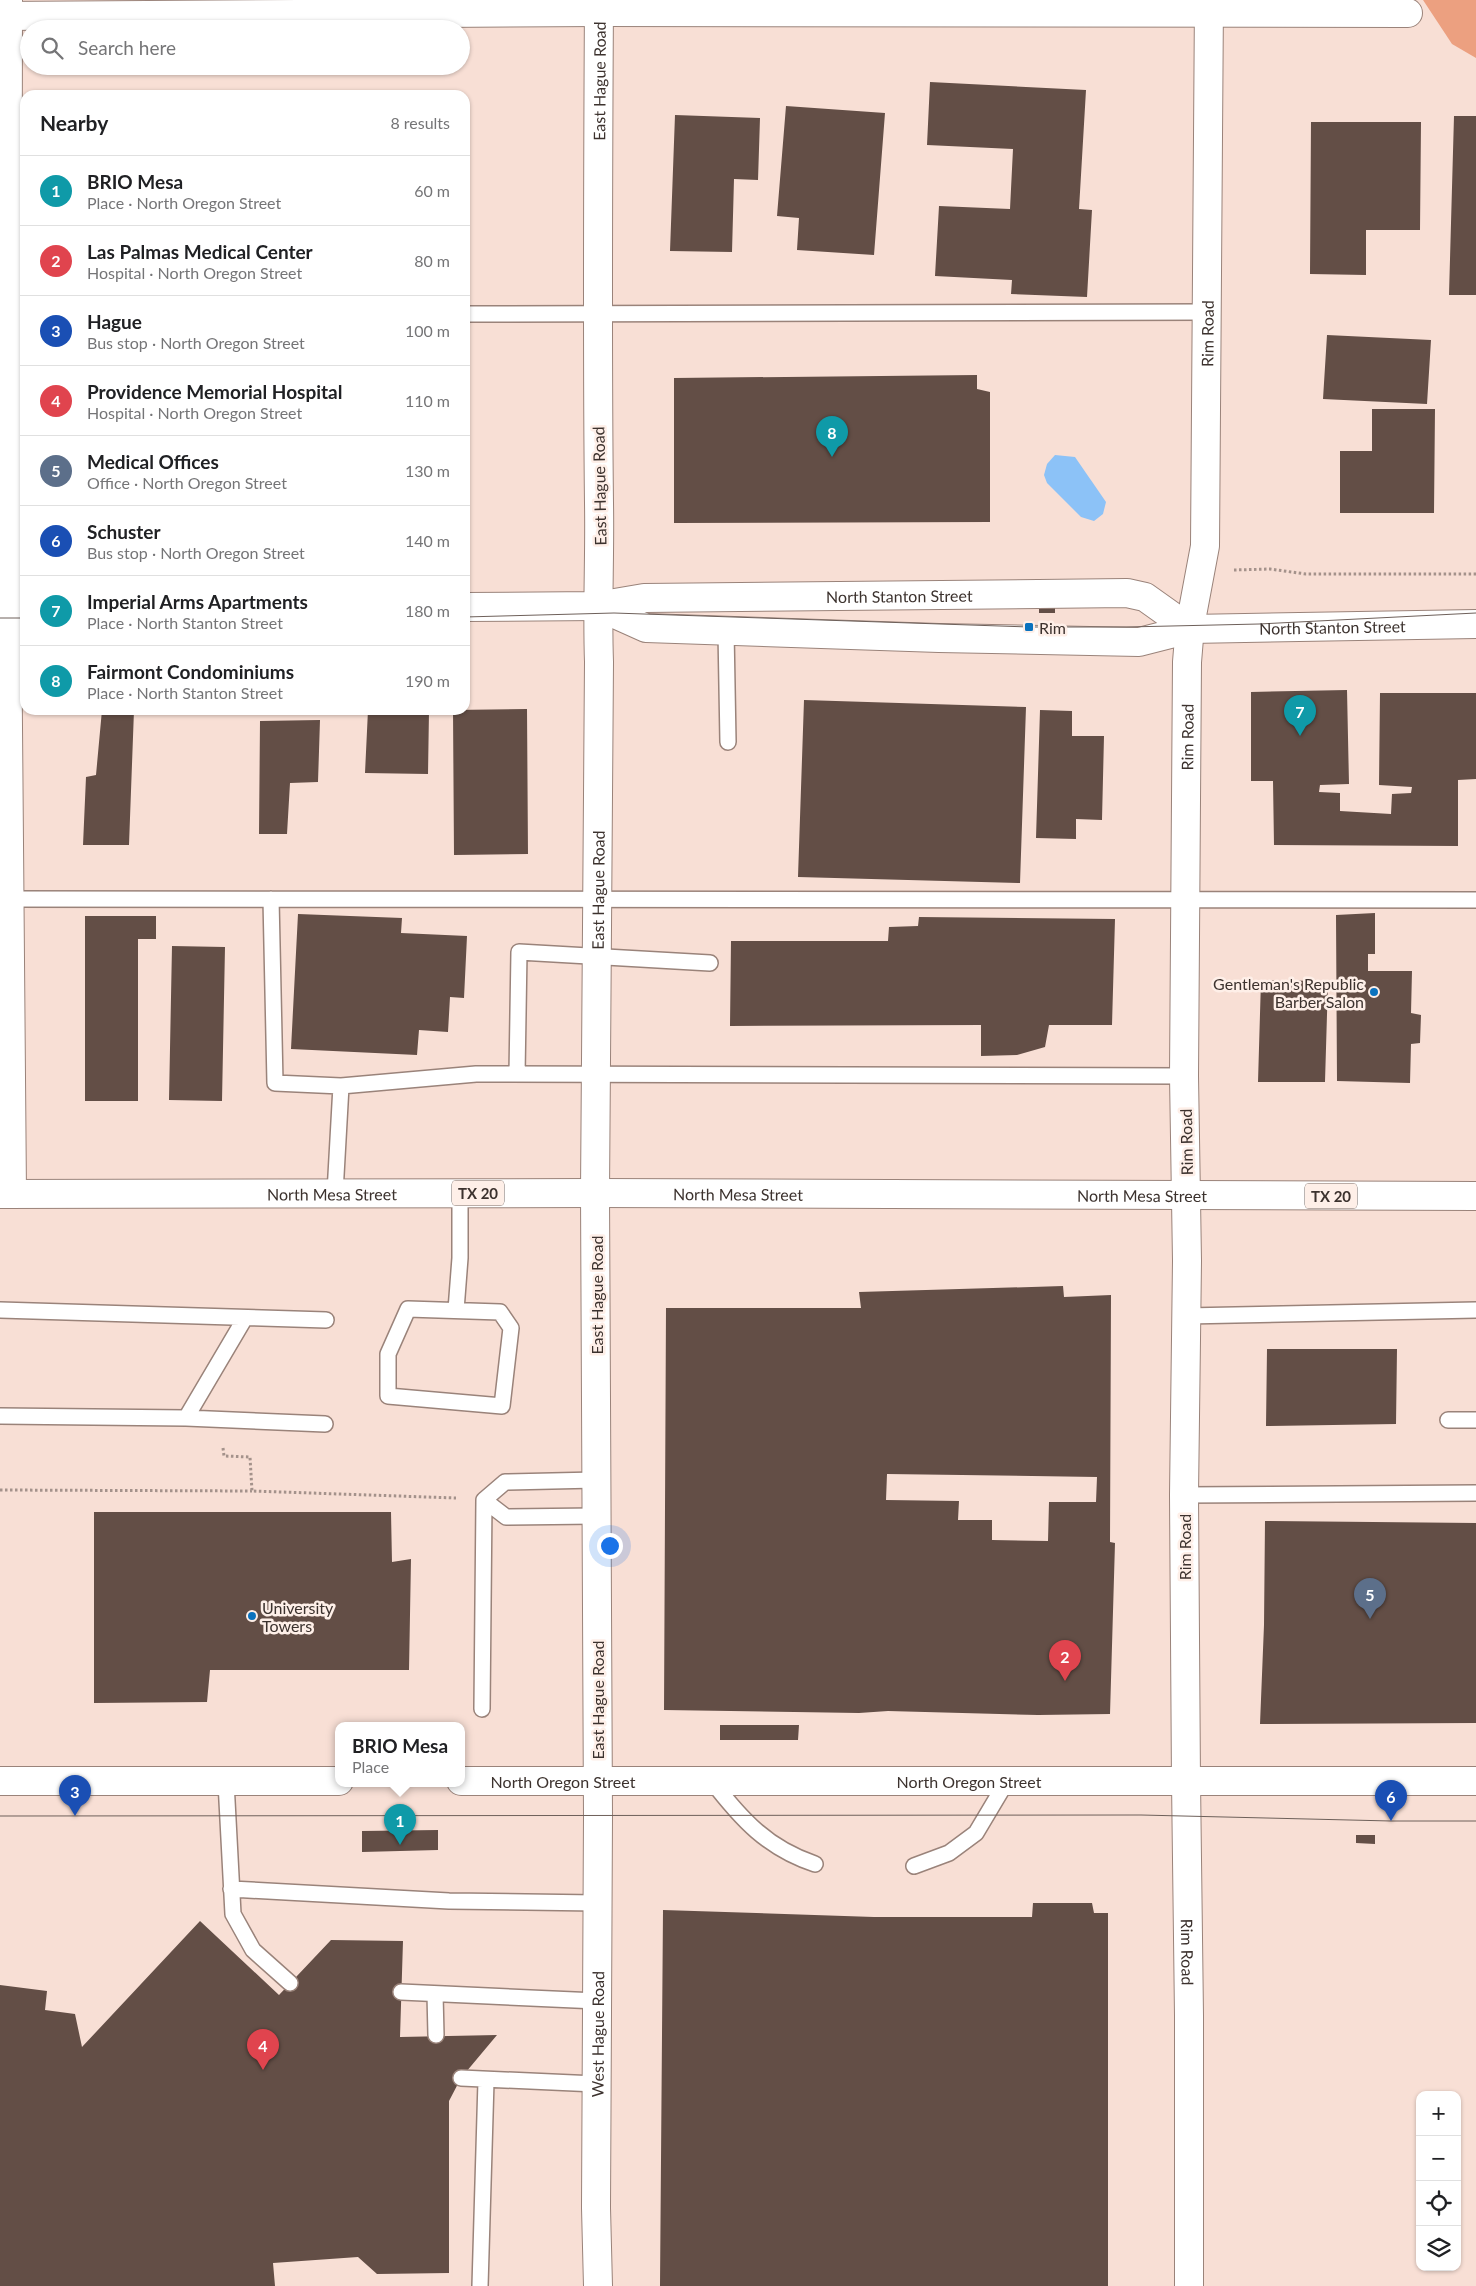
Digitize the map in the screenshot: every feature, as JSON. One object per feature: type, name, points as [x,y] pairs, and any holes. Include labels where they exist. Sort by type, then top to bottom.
[{"type":"street","name":"East Hague Road","points":[[597,1781],[596,1075],[599,662],[597,606],[600,573],[597,315],[599,6]]},
{"type":"street","points":[[6,1194],[5,899],[11,610],[11,311],[6,11],[301,7],[1209,6],[1408,13]]},
{"type":"street","name":"Rim Road","points":[[1189,2286],[1189,2016],[1184,1495],[1187,1196],[1184,1076],[1187,901],[1187,662],[1190,629],[1205,546],[1209,6]]},
{"type":"street","name":"North Stanton Street","points":[[470,607],[597,606],[644,598],[1127,592],[1145,597],[1190,629]]},
{"type":"street","name":"North Stanton Street","points":[[597,606],[646,628],[726,632],[1139,642],[1190,629],[1476,624]]},
{"type":"street","name":"North Mesa Street","points":[[6,1194],[596,1193],[1476,1196]]},
{"type":"street","points":[[0,1781],[335,1781]]},
{"type":"street","name":"North Oregon Street","points":[[465,1781],[1476,1782]]},
{"type":"street","name":"West Hague Road","points":[[597,1781],[596,2208],[598,2286]]},
{"type":"lane","points":[[470,314],[1207,312]]},
{"type":"lane","points":[[726,632],[728,742]]},
{"type":"lane","points":[[271,898],[276,1083],[341,1086],[476,1074],[1184,1076]]},
{"type":"lane","points":[[5,899],[1476,900]]},
{"type":"lane","points":[[517,1074],[519,952],[597,958],[710,963]]},
{"type":"lane","points":[[335,1193],[341,1086]]},
{"type":"lane","points":[[456,1310],[460,1258],[460,1193]]},
{"type":"lane","points":[[408,1309],[456,1310],[500,1312],[511,1328],[502,1406],[388,1396],[388,1354],[408,1309]]},
{"type":"lane","points":[[0,1310],[326,1320]]},
{"type":"lane","points":[[1186,1316],[1476,1310]]},
{"type":"lane","points":[[186,1418],[245,1318]]},
{"type":"lane","points":[[0,1416],[186,1418],[325,1424]]},
{"type":"lane","points":[[1448,1420],[1476,1420]]},
{"type":"lane","points":[[482,1709],[484,1500],[505,1482],[596,1480]]},
{"type":"lane","points":[[1184,1495],[1476,1493]]},
{"type":"lane","points":[[484,1500],[506,1517],[596,1516]]},
{"type":"lane","points":[[711,1780],[738,1815],[760,1834],[779,1848],[815,1864]]},
{"type":"lane","points":[[914,1866],[949,1853],[976,1833],[1007,1781]]},
{"type":"lane","points":[[226,1782],[233,1914],[252,1950],[290,1983]]},
{"type":"lane","points":[[231,1889],[449,1901],[596,1903]]},
{"type":"lane","points":[[401,1992],[597,2001]]},
{"type":"lane","points":[[435,1994],[436,2036]]},
{"type":"lane","points":[[460,2078],[486,2081],[596,2084]]},
{"type":"lane","points":[[480,2286],[486,2081]]},
{"type":"path","points":[[1270,569],[1306,574],[1476,574]]},
{"type":"path","points":[[222,1420],[224,1456],[250,1457],[252,1490]]},
{"type":"path","points":[[0,1490],[252,1490],[484,1500]]},
{"type":"shaded area","points":[[1423,0],[1476,0],[1476,58],[1452,44]]},
{"type":"water","points":[[1055,455],[1075,457],[1106,502],[1103,514],[1094,521],[1081,517],[1047,483],[1044,475],[1047,464]]},
{"type":"building","points":[[930,82],[1086,90],[1079,209],[1092,210],[1087,297],[1011,294],[1012,280],[935,276],[939,206],[1010,209],[1013,149],[927,145]]},
{"type":"building","points":[[786,106],[885,113],[874,255],[797,250],[799,218],[777,216]]},
{"type":"building","points":[[675,115],[760,118],[758,180],[734,179],[732,252],[670,251]]},
{"type":"building","points":[[1454,116],[1476,116],[1476,295],[1449,295]]},
{"type":"building","points":[[1311,122],[1421,122],[1420,230],[1366,230],[1366,275],[1310,274]]},
{"type":"building","points":[[1327,335],[1431,340],[1427,404],[1323,399]]},
{"type":"building","points":[[977,375],[977,389],[990,392],[990,522],[674,523],[674,378]]},
{"type":"building","points":[[1372,409],[1435,409],[1434,513],[1340,513],[1340,451],[1372,451]]},
{"type":"building","points":[[1039,603],[1055,604],[1055,613],[1039,613]]},
{"type":"building","points":[[1347,690],[1349,784],[1320,785],[1319,792],[1340,793],[1340,811],[1391,814],[1392,794],[1411,793],[1412,787],[1379,785],[1380,693],[1476,693],[1476,779],[1458,780],[1458,846],[1274,845],[1273,781],[1251,781],[1251,692]]},
{"type":"building","points":[[804,700],[1026,707],[1020,883],[798,877]]},
{"type":"building","points":[[527,709],[528,854],[454,855],[453,715],[470,715],[470,710]]},
{"type":"building","points":[[1040,710],[1072,711],[1072,736],[1104,736],[1102,820],[1076,819],[1076,839],[1036,838]]},
{"type":"building","points":[[102,715],[134,715],[129,845],[83,845],[86,777],[96,775]]},
{"type":"building","points":[[368,715],[429,715],[428,774],[365,773]]},
{"type":"building","points":[[320,720],[318,782],[290,783],[287,834],[259,834],[260,721]]},
{"type":"building","name":"Gentleman's Republic Barber Salon","points":[[1375,913],[1375,954],[1368,954],[1368,971],[1412,971],[1411,1013],[1421,1015],[1420,1043],[1411,1044],[1410,1083],[1337,1081],[1336,915]]},
{"type":"building","points":[[298,914],[402,918],[401,933],[467,936],[464,998],[450,997],[448,1032],[419,1030],[417,1055],[291,1049]]},
{"type":"building","points":[[85,916],[156,916],[156,939],[138,939],[138,1101],[85,1101]]},
{"type":"building","points":[[919,917],[1115,919],[1112,1025],[1049,1025],[1045,1047],[1017,1055],[981,1056],[981,1025],[730,1026],[731,941],[888,941],[889,927],[918,926]]},
{"type":"building","points":[[172,946],[225,947],[222,1101],[169,1100]]},
{"type":"building","points":[[1261,980],[1328,981],[1325,1082],[1258,1082]]},
{"type":"building","points":[[1063,1286],[1064,1297],[1111,1295],[1110,1542],[1115,1543],[1110,1714],[1038,1715],[888,1711],[859,1713],[664,1710],[666,1308],[861,1308],[859,1292]],"holes":[[[887,1474],[1097,1477],[1096,1502],[1049,1502],[1048,1541],[992,1540],[992,1520],[958,1520],[959,1501],[886,1500]]]},
{"type":"building","points":[[1267,1349],[1397,1349],[1396,1424],[1266,1426]]},
{"type":"building","name":"University Towers","points":[[94,1512],[391,1512],[392,1562],[411,1559],[409,1670],[210,1670],[207,1702],[94,1703]]},
{"type":"building","points":[[1265,1521],[1476,1523],[1476,1723],[1260,1724],[1264,1625]]},
{"type":"building","points":[[720,1725],[799,1725],[798,1740],[720,1740]]},
{"type":"building","points":[[438,1830],[438,1850],[362,1852],[362,1831]]},
{"type":"building","points":[[1356,1835],[1375,1835],[1375,1844],[1356,1843]]},
{"type":"building","points":[[1033,1903],[1092,1903],[1094,1913],[1108,1913],[1108,2286],[660,2286],[663,1910],[874,1917],[1032,1917]]},
{"type":"building","points":[[200,1921],[279,1995],[331,1940],[403,1941],[400,2037],[497,2035],[461,2078],[449,2101],[449,2273],[377,2274],[358,2257],[273,2263],[275,2286],[0,2286],[0,1985],[47,1991],[45,2010],[75,2014],[82,2047]]},
{"type":"tram line","points":[[470,617],[614,613],[1029,627],[1127,627],[1259,624],[1476,613]]},
{"type":"tram line","points":[[0,618],[20,618]]},
{"type":"tram line","points":[[0,1816],[1141,1815],[1391,1821],[1476,1821]]},
{"type":"place","name":"Fairmont Condominiums","points":[[832,457]]},
{"type":"place","name":"Rim","points":[[1029,627]]},
{"type":"place","name":"Imperial Arms Apartments","points":[[1300,736]]},
{"type":"place","name":"Gentleman's Republic Barber Salon","points":[[1374,992]]},
{"type":"place","name":"University Towers","points":[[252,1616]]},
{"type":"place","name":"Medical Offices","points":[[1370,1619]]},
{"type":"place","name":"Las Palmas Medical Center","points":[[1065,1681]]},
{"type":"place","name":"Hague","points":[[75,1816]]},
{"type":"place","name":"Schuster","points":[[1391,1821]]},
{"type":"place","name":"BRIO Mesa","points":[[400,1845]]},
{"type":"place","name":"Providence Memorial Hospital","points":[[263,2070]]}]
